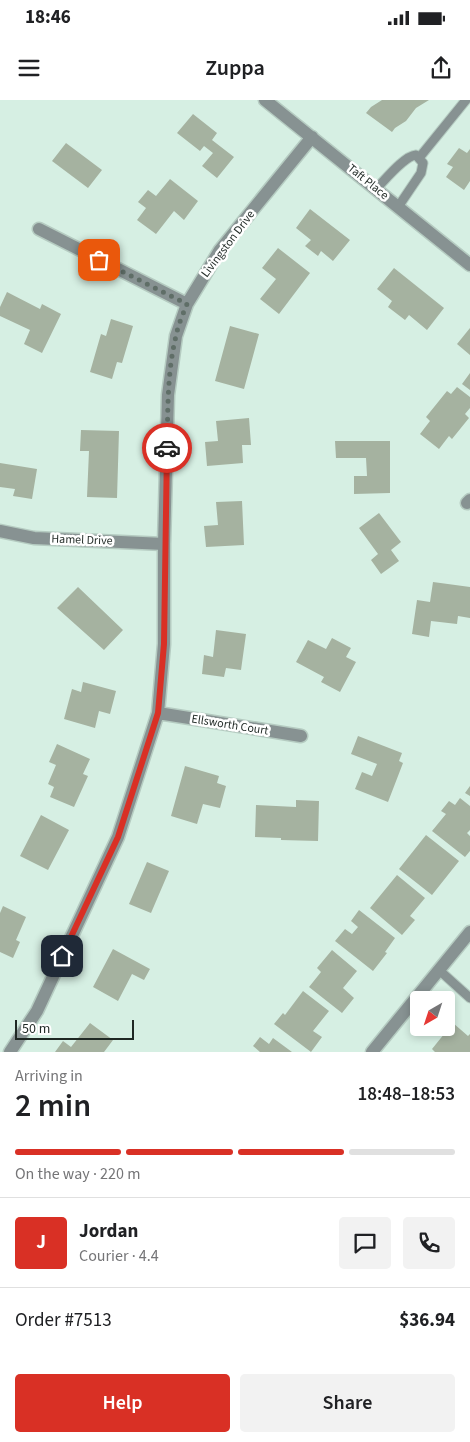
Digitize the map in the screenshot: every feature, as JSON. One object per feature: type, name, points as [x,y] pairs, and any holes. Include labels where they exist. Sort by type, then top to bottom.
[{"type":"street","name":"Taft Place","points":[[273,102],[312,137],[470,265]]},
{"type":"street","name":"Livingston Drive","points":[[10,1052],[37,1011],[118,837],[158,713],[164,644],[164,544],[168,395],[176,336],[187,304],[220,250],[312,137]]},
{"type":"street","points":[[38,229],[187,304]]},
{"type":"street","name":"Hamel Drive","points":[[0,531],[34,538],[164,544]]},
{"type":"street","name":"Ellsworth Court","points":[[158,713],[301,736]]},
{"type":"street","points":[[372,1052],[470,932]]},
{"type":"lane","points":[[419,158],[466,100]]},
{"type":"lane","points":[[376,189],[411,156],[416,155],[422,163],[420,173],[398,207]]},
{"type":"lane","points":[[439,970],[470,998]]},
{"type":"building","points":[[382,100],[429,100],[416,108],[406,121],[392,132],[366,113],[371,107]]},
{"type":"building","points":[[193,114],[217,133],[212,140],[234,157],[217,178],[202,166],[213,153],[204,146],[200,151],[177,133]]},
{"type":"building","points":[[66,143],[102,170],[88,188],[52,161]]},
{"type":"building","points":[[459,148],[467,153],[470,149],[470,181],[464,190],[446,177],[453,167],[447,164]]},
{"type":"building","points":[[170,179],[198,201],[184,220],[174,211],[156,234],[137,220],[146,208],[138,202],[148,190],[156,196]]},
{"type":"building","points":[[310,209],[350,240],[333,261],[321,251],[318,256],[305,246],[311,240],[296,228]]},
{"type":"building","points":[[278,248],[310,273],[279,314],[260,299],[276,279],[262,268]]},
{"type":"building","points":[[394,268],[444,308],[427,330],[409,315],[405,320],[388,307],[392,301],[377,289]]},
{"type":"building","points":[[7,292],[40,309],[42,304],[61,314],[42,353],[24,344],[30,330],[0,316],[0,307]]},
{"type":"building","points":[[111,319],[133,326],[122,363],[117,362],[112,379],[90,372],[101,334],[106,336]]},
{"type":"building","points":[[230,326],[259,334],[244,389],[215,381]]},
{"type":"building","points":[[470,328],[470,355],[457,344]]},
{"type":"building","points":[[470,373],[470,390],[462,384]]},
{"type":"building","points":[[457,387],[470,397],[470,408],[465,414],[469,418],[452,439],[449,436],[439,449],[420,434],[430,421],[426,417],[447,391],[451,394]]},
{"type":"building","points":[[249,418],[251,445],[242,445],[243,463],[207,466],[205,442],[218,441],[216,421]]},
{"type":"building","points":[[81,430],[119,431],[117,498],[87,497],[89,451],[80,451]]},
{"type":"building","points":[[335,441],[390,441],[390,493],[354,494],[354,476],[367,476],[366,458],[336,458]]},
{"type":"building","points":[[0,463],[37,469],[32,499],[13,496],[15,489],[0,487]]},
{"type":"building","points":[[242,501],[244,545],[206,547],[204,526],[218,525],[216,502]]},
{"type":"building","points":[[379,513],[401,542],[391,550],[399,561],[381,574],[371,560],[378,554],[359,528]]},
{"type":"building","points":[[433,582],[470,587],[470,618],[458,616],[457,624],[431,621],[429,637],[412,634],[417,600],[430,602]]},
{"type":"building","points":[[78,587],[123,630],[104,650],[57,608]]},
{"type":"building","points":[[216,630],[246,634],[241,670],[226,668],[224,677],[202,674],[204,655],[213,657]]},
{"type":"building","points":[[332,638],[351,648],[346,657],[356,662],[340,692],[321,682],[324,677],[296,662],[308,640],[326,649]]},
{"type":"building","points":[[83,682],[116,691],[110,714],[99,711],[95,728],[64,719],[72,689],[81,692]]},
{"type":"building","points":[[358,736],[402,753],[399,761],[403,763],[388,802],[355,789],[362,772],[372,776],[377,764],[351,754]]},
{"type":"building","points":[[57,744],[90,759],[83,774],[88,776],[74,807],[50,797],[54,787],[48,784],[56,765],[49,762]]},
{"type":"building","points":[[185,766],[219,776],[217,783],[226,786],[220,808],[203,804],[197,824],[171,816]]},
{"type":"building","points":[[470,786],[470,796],[465,793]]},
{"type":"building","points":[[460,798],[470,806],[470,830],[467,833],[470,836],[470,851],[465,857],[432,831],[446,814],[441,811],[449,801],[455,805]]},
{"type":"building","points":[[296,800],[319,801],[318,841],[255,837],[256,805],[296,807]]},
{"type":"building","points":[[41,815],[69,830],[48,870],[20,856]]},
{"type":"building","points":[[426,835],[459,861],[432,895],[399,869]]},
{"type":"building","points":[[147,862],[169,871],[151,913],[129,904]]},
{"type":"building","points":[[397,875],[425,898],[410,916],[415,920],[402,935],[370,908]]},
{"type":"building","points":[[3,906],[26,917],[16,940],[20,942],[13,958],[0,952],[0,913]]},
{"type":"building","points":[[359,910],[395,938],[385,952],[387,953],[373,971],[335,941],[345,929],[352,934],[358,927],[351,921]]},
{"type":"building","points":[[113,949],[150,969],[144,980],[132,974],[118,1001],[93,987]]},
{"type":"building","points":[[332,950],[357,971],[343,988],[354,998],[342,1013],[309,987],[321,972],[317,968]]},
{"type":"building","points":[[303,991],[329,1011],[313,1031],[322,1037],[311,1052],[274,1024],[283,1013],[285,1015]]},
{"type":"building","points":[[90,1023],[113,1040],[104,1052],[55,1052],[63,1041],[71,1047]]},
{"type":"building","points":[[455,1025],[468,1036],[470,1034],[470,1052],[435,1052],[432,1049],[442,1036],[455,1036]]},
{"type":"building","points":[[260,1037],[269,1044],[273,1038],[292,1052],[260,1052],[253,1046]]},
{"type":"way so far","points":[[99,260],[187,304],[176,336],[171,364],[168,395],[167,448]]},
{"type":"route","points":[[62,956],[118,837],[158,713],[164,644],[167,448]]}]
